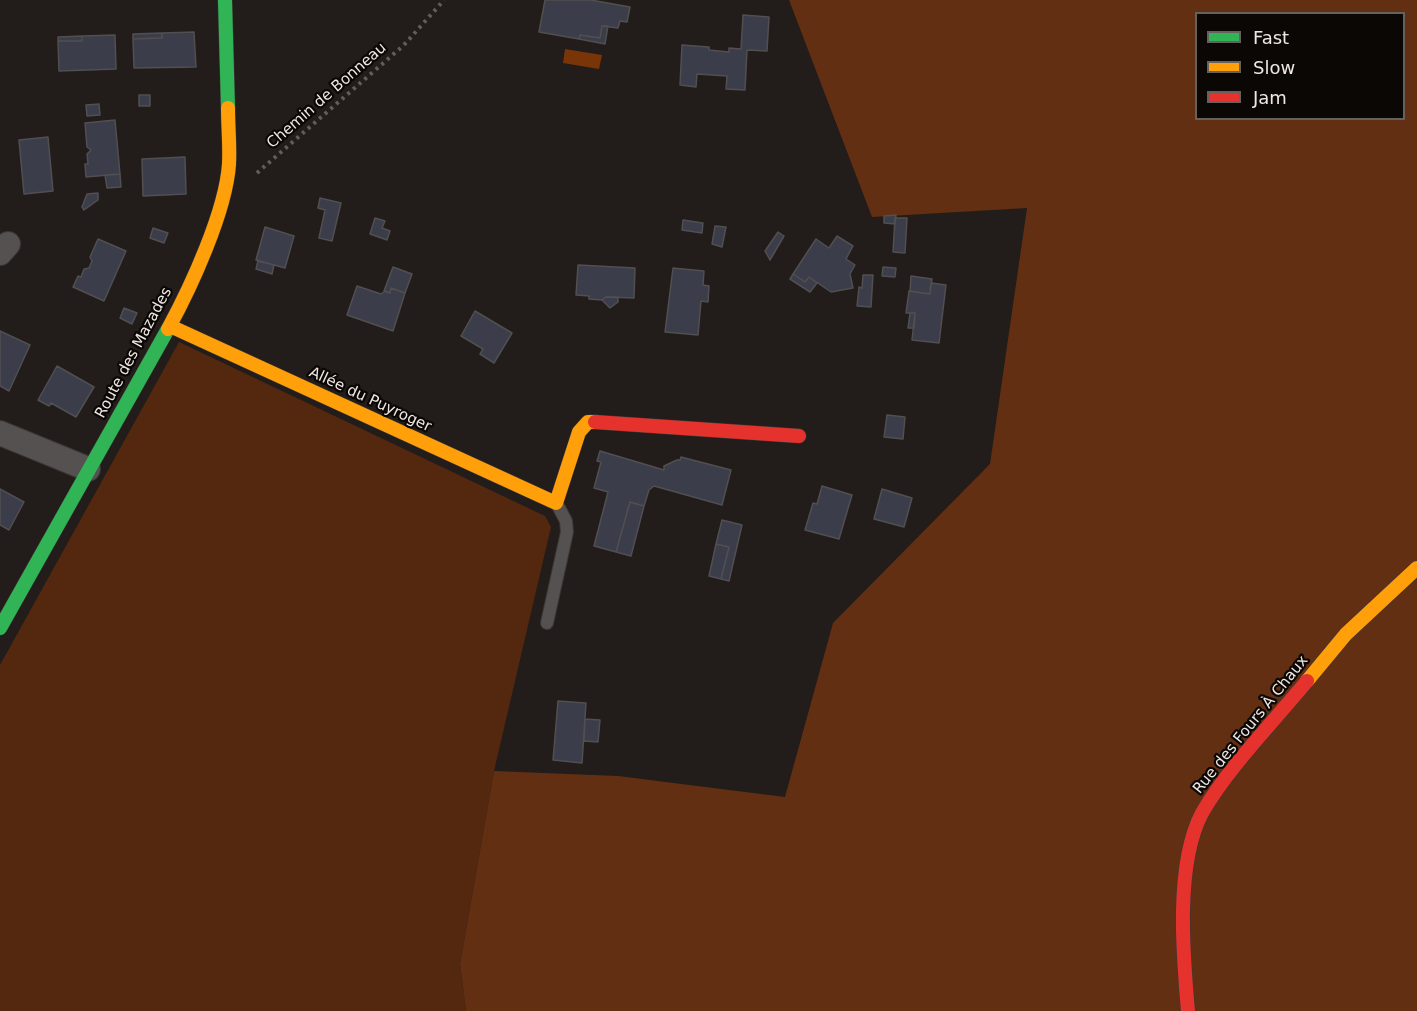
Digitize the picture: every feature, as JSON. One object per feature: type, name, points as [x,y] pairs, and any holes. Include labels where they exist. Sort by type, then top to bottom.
[{"type":"street","name":"Route des Mazades","points":[[0,628],[170,326],[206,247],[221,205],[229,165],[225,0]]},
{"type":"street","name":"Allée du Puyroger","points":[[170,326],[556,503]]},
{"type":"street","points":[[556,503],[579,432],[588,422],[799,436]]},
{"type":"street","points":[[0,433],[88,470]]},
{"type":"street","name":"Rue des Fours À Chaux","points":[[1188,1011],[1184,968],[1184,890],[1190,846],[1202,814],[1231,772],[1346,634],[1417,568]]},
{"type":"lane","points":[[547,623],[567,532],[566,521],[556,503]]},
{"type":"path","name":"Chemin de Bonneau","points":[[255,174],[404,45],[444,0]]},
{"type":"shaded area","points":[[789,0],[1417,0],[1417,1011],[466,1011],[460,964],[494,771],[618,776],[785,797],[833,623],[990,464],[1027,208],[872,217]]},
{"type":"shaded area","points":[[565,49],[602,55],[599,69],[563,63]]},
{"type":"shaded area","points":[[179,342],[545,516],[551,527],[494,771],[460,964],[466,1011],[0,1011],[0,665]]},
{"type":"building","points":[[545,0],[591,0],[630,7],[627,22],[620,21],[618,28],[602,26],[600,38],[580,35],[579,39],[539,32]]},
{"type":"building","points":[[743,15],[769,17],[767,51],[747,50],[745,90],[726,89],[727,76],[697,74],[696,87],[680,85],[682,45],[709,47],[709,50],[729,52],[729,48],[741,49]]},
{"type":"building","points":[[602,26],[608,26],[605,44],[579,39],[580,35],[600,38]]},
{"type":"building","points":[[194,32],[196,67],[134,68],[133,39],[162,38],[162,33]]},
{"type":"building","points":[[162,33],[162,38],[133,39],[133,34]]},
{"type":"building","points":[[115,35],[116,69],[59,71],[58,41],[82,41],[82,36]]},
{"type":"building","points":[[82,36],[82,41],[58,41],[58,37]]},
{"type":"building","points":[[139,95],[150,95],[150,106],[139,106]]},
{"type":"building","points":[[99,104],[100,115],[87,116],[86,105]]},
{"type":"building","points":[[115,120],[120,174],[86,177],[85,164],[88,164],[87,154],[91,150],[87,147],[85,123]]},
{"type":"building","points":[[48,137],[53,191],[24,194],[19,140]]},
{"type":"building","points":[[185,157],[186,194],[143,196],[142,159]]},
{"type":"building","points":[[120,174],[121,187],[107,188],[105,175]]},
{"type":"building","points":[[98,193],[98,200],[84,210],[82,207],[87,194]]},
{"type":"building","points":[[320,198],[341,203],[332,241],[319,238],[325,210],[318,208]]},
{"type":"building","points":[[896,215],[895,224],[884,223],[884,216]]},
{"type":"building","points":[[375,218],[385,221],[382,228],[390,231],[387,240],[370,234]]},
{"type":"building","points":[[895,218],[907,218],[905,253],[893,252]]},
{"type":"building","points":[[683,220],[703,223],[702,233],[682,230]]},
{"type":"building","points":[[715,226],[726,227],[722,247],[712,244]]},
{"type":"building","points":[[265,227],[294,236],[285,268],[256,260]]},
{"type":"building","points":[[153,228],[168,233],[164,243],[150,238]]},
{"type":"building","points":[[778,232],[784,236],[770,260],[765,251]]},
{"type":"building","points":[[837,236],[853,246],[846,259],[855,265],[850,274],[853,288],[831,292],[809,277],[805,282],[793,274],[816,239],[829,248]]},
{"type":"building","points":[[98,239],[126,251],[104,301],[73,287],[78,276],[81,277],[84,269],[89,268],[92,261],[90,257]]},
{"type":"building","points":[[258,261],[274,265],[272,274],[256,269]]},
{"type":"building","points":[[578,265],[635,268],[634,298],[606,297],[602,300],[576,295]]},
{"type":"building","points":[[393,267],[412,274],[405,293],[391,288],[390,293],[384,291]]},
{"type":"building","points":[[883,267],[896,268],[895,277],[882,276]]},
{"type":"building","points":[[673,268],[704,271],[703,285],[709,286],[708,302],[701,301],[698,335],[665,332]]},
{"type":"building","points":[[793,274],[805,282],[809,277],[817,283],[810,292],[790,279]]},
{"type":"building","points":[[863,275],[873,275],[871,307],[857,306]]},
{"type":"building","points":[[911,276],[932,279],[930,294],[910,291]]},
{"type":"building","points":[[931,283],[946,285],[939,343],[912,340],[915,313],[906,313],[909,291],[930,294]]},
{"type":"building","points":[[357,286],[381,294],[385,291],[390,293],[391,288],[405,293],[393,331],[347,315]]},
{"type":"building","points":[[606,297],[618,297],[618,302],[610,308],[602,300]]},
{"type":"building","points":[[124,308],[137,313],[132,324],[120,318]]},
{"type":"building","points":[[475,311],[512,333],[494,363],[480,354],[483,349],[461,336]]},
{"type":"building","points":[[910,313],[915,313],[914,328],[908,328]]},
{"type":"building","points":[[0,331],[30,345],[9,391],[0,386]]},
{"type":"building","points":[[57,366],[94,387],[76,417],[51,403],[49,406],[38,400]]},
{"type":"building","points":[[887,415],[905,417],[903,439],[884,437]]},
{"type":"building","points":[[600,451],[664,470],[664,466],[680,460],[681,457],[731,470],[722,505],[654,486],[649,490],[644,506],[630,502],[616,552],[594,546],[608,492],[594,488],[601,462],[597,461]]},
{"type":"building","points":[[822,486],[852,495],[839,539],[805,530],[813,503],[817,504]]},
{"type":"building","points":[[0,489],[24,502],[9,530],[0,525]]},
{"type":"building","points":[[882,489],[912,498],[904,527],[874,519]]},
{"type":"building","points":[[630,502],[644,506],[631,556],[616,552]]},
{"type":"building","points":[[722,520],[742,525],[729,581],[721,579],[729,547],[716,544]]},
{"type":"building","points":[[716,544],[729,547],[721,579],[709,576]]},
{"type":"building","points":[[558,701],[586,703],[582,763],[553,760]]},
{"type":"building","points":[[585,719],[600,720],[598,742],[584,741]]},
{"type":"traffic: fast","points":[[225,0],[228,108]]},
{"type":"traffic: fast","points":[[0,628],[168,329]]},
{"type":"traffic: slow","points":[[168,329],[197,271],[221,204],[229,164],[228,108]]},
{"type":"traffic: slow","points":[[170,326],[556,503],[579,432],[588,422],[595,422]]},
{"type":"traffic: slow","points":[[1307,681],[1346,634],[1417,568]]},
{"type":"traffic: jam","points":[[595,422],[799,436]]},
{"type":"traffic: jam","points":[[1188,1011],[1183,910],[1184,883],[1193,834],[1202,813],[1224,779],[1307,681]]}]
